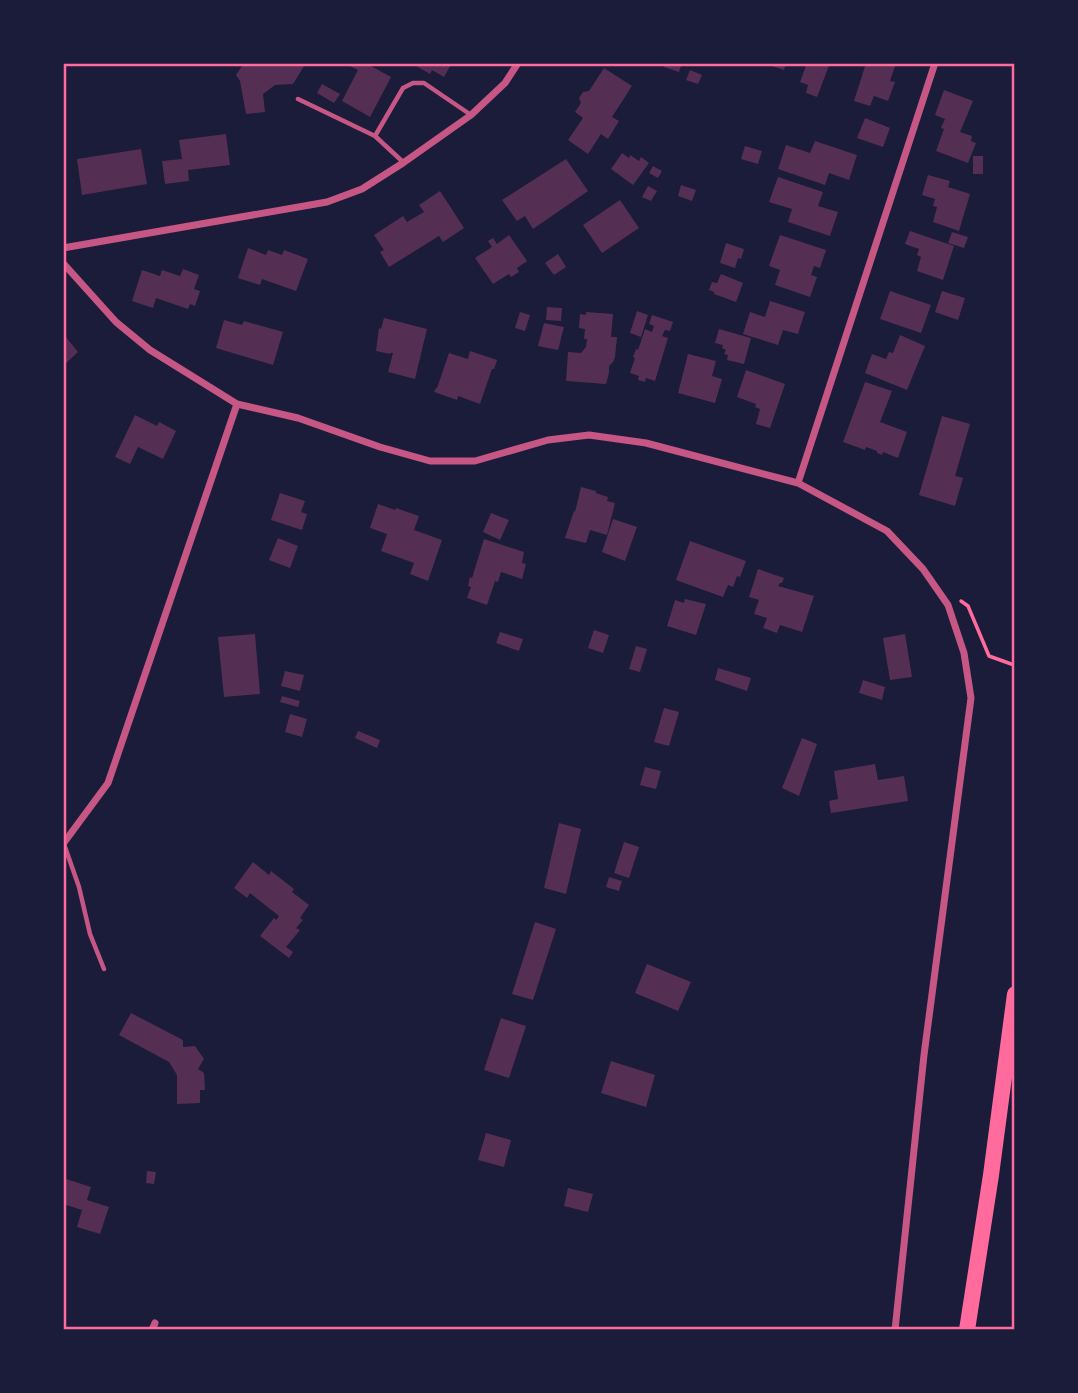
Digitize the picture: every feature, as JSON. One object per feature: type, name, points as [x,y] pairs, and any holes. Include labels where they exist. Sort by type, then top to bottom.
[{"type":"highway","points":[[967,1330],[1015,994]]},
{"type":"street","points":[[63,248],[327,202],[362,189],[471,115],[505,83],[517,63]]},
{"type":"street","points":[[798,483],[935,63]]},
{"type":"street","points":[[63,263],[116,322],[150,350],[237,404],[298,418],[380,447],[430,461],[475,461],[548,440],[589,435],[646,443],[798,483],[887,531],[923,569],[948,605],[964,653],[971,698],[924,1055],[895,1330]]},
{"type":"street","points":[[64,844],[108,783],[237,404]]},
{"type":"lane","points":[[375,136],[403,88],[413,83],[424,83],[471,115]]},
{"type":"lane","points":[[299,99],[375,136],[403,163]]},
{"type":"lane","points":[[64,844],[79,887],[90,934],[104,969]]},
{"type":"path","points":[[958,598],[968,606],[989,656],[1014,665]]},
{"type":"building","points":[[244,63],[306,63],[293,84],[275,85],[263,94],[265,112],[246,114],[240,81],[236,75]]},
{"type":"building","points":[[344,63],[371,63],[369,65],[391,77],[370,117],[342,101],[358,70]]},
{"type":"building","points":[[411,63],[452,63],[444,77],[432,70],[430,74]]},
{"type":"building","points":[[665,63],[682,63],[679,72],[664,67]]},
{"type":"building","points":[[786,63],[784,70],[769,65]]},
{"type":"building","points":[[807,63],[830,63],[817,97],[806,93],[808,85],[800,82]]},
{"type":"building","points":[[866,63],[896,63],[890,81],[895,82],[888,101],[874,96],[870,106],[854,101]]},
{"type":"building","points":[[604,68],[632,86],[612,117],[619,121],[608,139],[601,134],[588,154],[568,140],[583,118],[575,112],[581,103],[579,98],[583,92],[589,91]]},
{"type":"building","points":[[690,70],[702,75],[698,84],[686,80]]},
{"type":"building","points":[[322,84],[340,94],[334,103],[317,93]]},
{"type":"building","points":[[944,90],[973,101],[960,132],[972,136],[971,141],[976,143],[968,163],[936,151],[945,119],[935,115]]},
{"type":"building","points":[[865,118],[890,128],[883,147],[857,138]]},
{"type":"building","points":[[226,134],[230,165],[188,170],[189,181],[165,184],[162,161],[182,159],[179,140]]},
{"type":"building","points":[[815,141],[857,155],[849,180],[829,173],[825,185],[778,169],[786,145],[810,153]]},
{"type":"building","points":[[745,146],[762,151],[758,164],[741,159]]},
{"type":"building","points":[[141,149],[147,184],[82,195],[77,159]]},
{"type":"building","points":[[622,153],[639,161],[641,157],[649,163],[633,185],[611,169]]},
{"type":"building","points":[[973,156],[983,156],[983,174],[973,174]]},
{"type":"building","points":[[566,159],[588,191],[533,229],[525,216],[517,221],[502,200]]},
{"type":"building","points":[[653,166],[662,171],[658,178],[649,173]]},
{"type":"building","points":[[928,175],[950,181],[948,187],[970,194],[959,231],[933,222],[937,207],[933,206],[935,199],[922,195]]},
{"type":"building","points":[[778,177],[823,192],[818,206],[838,212],[830,236],[788,222],[792,209],[769,202]]},
{"type":"building","points":[[681,185],[696,190],[692,201],[678,196]]},
{"type":"building","points":[[648,186],[657,191],[651,201],[642,197]]},
{"type":"building","points":[[440,191],[464,228],[443,242],[439,236],[389,267],[380,252],[384,250],[374,235],[403,216],[407,222],[424,212],[419,205]]},
{"type":"building","points":[[620,200],[639,228],[602,253],[583,225]]},
{"type":"building","points":[[910,231],[954,246],[943,280],[917,271],[921,257],[917,255],[919,249],[905,244]]},
{"type":"building","points":[[952,232],[968,237],[964,248],[948,243]]},
{"type":"building","points":[[509,235],[527,261],[517,268],[519,272],[511,277],[509,274],[493,284],[475,258],[492,247],[488,241],[493,238],[497,244]]},
{"type":"building","points":[[780,235],[826,250],[820,268],[814,266],[811,275],[817,277],[810,297],[775,285],[780,270],[769,266]]},
{"type":"building","points":[[726,243],[744,249],[735,268],[720,263]]},
{"type":"building","points":[[248,248],[266,255],[268,250],[282,255],[284,250],[308,259],[296,291],[262,279],[260,285],[238,278]]},
{"type":"building","points":[[558,254],[566,267],[554,275],[545,263]]},
{"type":"building","points":[[183,269],[199,275],[194,289],[200,291],[195,306],[190,304],[188,309],[156,298],[153,308],[132,301],[142,270],[160,276],[162,270],[180,276]]},
{"type":"building","points":[[721,274],[743,283],[736,302],[709,290],[712,282],[717,283]]},
{"type":"building","points":[[890,291],[931,305],[921,333],[880,319]]},
{"type":"building","points":[[942,291],[965,298],[958,320],[935,312]]},
{"type":"building","points":[[770,301],[805,312],[798,334],[783,330],[778,345],[743,334],[750,312],[765,317]]},
{"type":"building","points":[[547,307],[562,308],[561,321],[546,320]]},
{"type":"building","points":[[637,311],[648,315],[641,337],[630,333]]},
{"type":"building","points":[[520,312],[530,315],[525,331],[515,328]]},
{"type":"building","points":[[586,312],[613,314],[611,337],[617,337],[615,357],[609,366],[606,384],[566,381],[568,352],[581,353],[586,347],[585,329],[579,328],[580,314],[586,315]]},
{"type":"building","points":[[652,315],[673,322],[670,331],[665,330],[662,336],[668,338],[655,381],[646,378],[645,382],[630,373],[635,358],[633,357],[645,329],[652,332],[654,326],[649,324]]},
{"type":"building","points":[[384,318],[427,329],[415,379],[388,372],[393,353],[376,351],[379,328],[381,329]]},
{"type":"building","points":[[224,320],[242,325],[244,321],[283,332],[273,365],[216,348]]},
{"type":"building","points":[[544,323],[564,327],[558,350],[538,346]]},
{"type":"building","points":[[719,329],[751,338],[744,364],[727,360],[728,355],[724,354],[726,350],[722,348],[723,345],[715,343]]},
{"type":"building","points":[[900,335],[925,346],[907,390],[865,373],[872,354],[886,359],[889,352],[893,353]]},
{"type":"building","points":[[66,337],[78,352],[63,366],[63,339]]},
{"type":"building","points":[[470,351],[497,360],[480,404],[458,396],[457,400],[434,392],[449,353],[468,359]]},
{"type":"building","points":[[688,354],[716,361],[712,376],[722,379],[715,403],[678,393]]},
{"type":"building","points":[[746,370],[785,384],[770,428],[756,424],[760,409],[755,407],[756,404],[737,397]]},
{"type":"building","points":[[865,382],[892,391],[880,422],[907,432],[898,458],[843,442]]},
{"type":"building","points":[[135,415],[157,426],[159,422],[176,431],[163,459],[138,447],[130,464],[115,457]]},
{"type":"building","points":[[942,416],[970,424],[955,476],[963,478],[955,506],[919,495]]},
{"type":"building","points":[[581,487],[596,491],[608,497],[607,501],[615,503],[607,535],[590,530],[586,543],[565,538]]},
{"type":"building","points":[[280,493],[305,501],[301,512],[307,514],[302,530],[271,520]]},
{"type":"building","points":[[378,504],[419,516],[414,530],[442,540],[428,581],[410,574],[414,563],[381,551],[387,534],[370,528]]},
{"type":"building","points":[[491,513],[509,520],[500,540],[483,532]]},
{"type":"building","points":[[613,519],[637,527],[625,561],[602,552]]},
{"type":"building","points":[[278,538],[298,546],[290,568],[269,560]]},
{"type":"building","points":[[484,539],[524,552],[522,563],[526,564],[522,579],[501,572],[487,605],[467,598],[471,587],[468,586],[470,577],[472,578]]},
{"type":"building","points":[[690,541],[746,561],[740,577],[737,576],[733,587],[728,585],[723,597],[676,580]]},
{"type":"building","points":[[758,569],[784,578],[778,586],[814,596],[802,632],[780,625],[777,633],[763,628],[767,618],[754,614],[759,600],[749,597]]},
{"type":"building","points":[[685,599],[706,604],[696,635],[667,626],[675,600],[684,603]]},
{"type":"building","points":[[594,630],[609,635],[603,653],[588,648]]},
{"type":"building","points":[[500,632],[523,639],[519,651],[496,643]]},
{"type":"building","points":[[255,634],[260,694],[224,697],[218,637]]},
{"type":"building","points":[[905,634],[912,677],[890,680],[883,638]]},
{"type":"building","points":[[636,646],[647,649],[640,672],[629,669]]},
{"type":"building","points":[[718,668],[751,678],[747,691],[715,680]]},
{"type":"building","points":[[285,671],[304,675],[300,691],[281,686]]},
{"type":"building","points":[[863,680],[885,687],[882,700],[859,693]]},
{"type":"building","points":[[282,696],[300,701],[298,707],[280,702]]},
{"type":"building","points":[[664,708],[679,712],[669,746],[654,742]]},
{"type":"building","points":[[290,714],[307,719],[302,737],[285,732]]},
{"type":"building","points":[[358,731],[380,740],[377,748],[355,738]]},
{"type":"building","points":[[802,738],[817,744],[799,796],[782,788]]},
{"type":"building","points":[[875,764],[878,780],[904,776],[908,801],[831,813],[829,801],[838,799],[834,771]]},
{"type":"building","points":[[645,767],[661,771],[656,789],[640,785]]},
{"type":"building","points":[[559,823],[581,829],[566,894],[544,888]]},
{"type":"building","points":[[624,842],[639,847],[629,878],[614,873]]},
{"type":"building","points":[[253,862],[269,875],[271,871],[309,905],[300,918],[303,920],[296,928],[300,930],[286,947],[293,952],[289,958],[260,936],[274,918],[276,920],[279,916],[250,893],[247,898],[234,888]]},
{"type":"building","points":[[609,877],[622,881],[619,891],[606,887]]},
{"type":"building","points":[[535,922],[556,929],[533,1000],[512,994]]},
{"type":"building","points":[[647,964],[691,982],[678,1011],[635,993]]},
{"type":"building","points":[[131,1013],[183,1040],[183,1047],[195,1046],[204,1059],[198,1069],[204,1073],[205,1090],[200,1090],[200,1103],[177,1104],[177,1075],[169,1062],[119,1035]]},
{"type":"building","points":[[501,1018],[526,1026],[509,1078],[484,1070]]},
{"type":"building","points":[[611,1061],[655,1075],[646,1107],[601,1093]]},
{"type":"building","points":[[486,1133],[511,1140],[504,1167],[478,1160]]},
{"type":"building","points":[[147,1171],[156,1172],[154,1184],[146,1183]]},
{"type":"building","points":[[63,1178],[91,1187],[87,1200],[109,1207],[100,1234],[77,1227],[82,1210],[63,1204]]},
{"type":"building","points":[[568,1188],[593,1194],[588,1212],[564,1206]]}]
